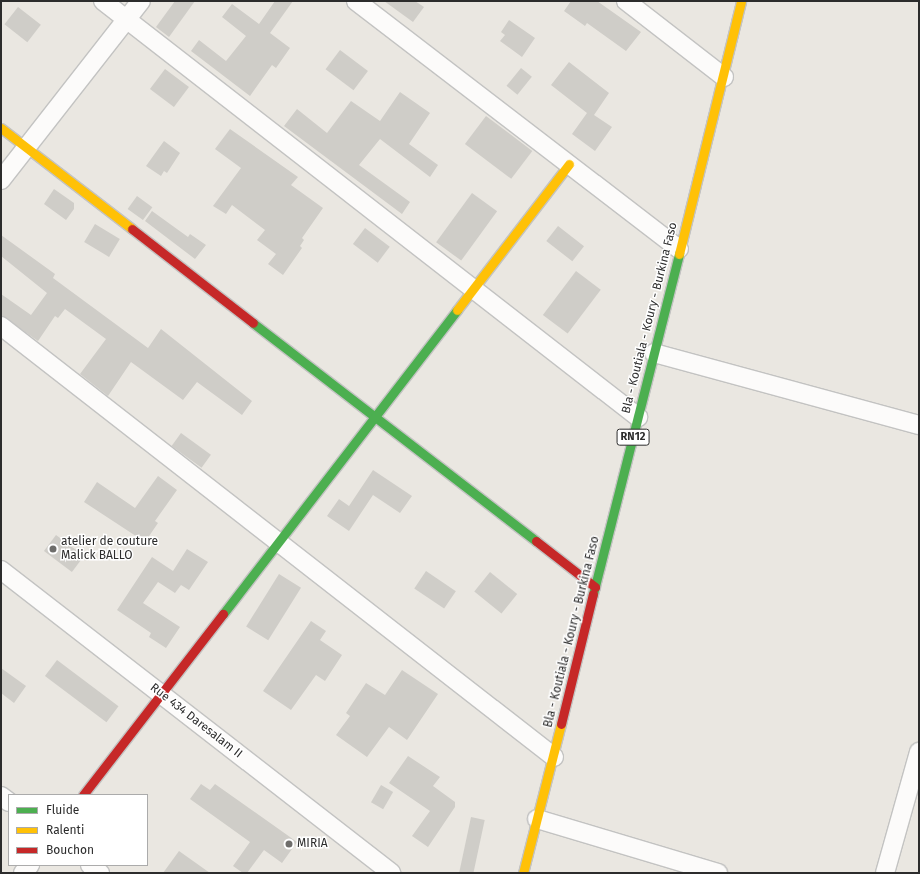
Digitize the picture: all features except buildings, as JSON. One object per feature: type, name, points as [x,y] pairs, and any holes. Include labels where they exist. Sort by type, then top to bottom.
[{"type":"street","points":[[103,1],[638,417]]},
{"type":"street","points":[[1,180],[141,1]]},
{"type":"street","points":[[356,1],[680,249]]},
{"type":"street","points":[[626,1],[724,77]]},
{"type":"street","name":"Bla - Koutiala - Koury - Burkina Faso","points":[[523,873],[554,757],[595,587],[724,77],[740,1]]},
{"type":"street","points":[[1,128],[595,587]]},
{"type":"street","points":[[84,794],[568,164]]},
{"type":"street","points":[[1,326],[554,757]]},
{"type":"street","points":[[654,353],[919,425]]},
{"type":"street","name":"Rue 434 Daresalam II","points":[[1,570],[391,873]]},
{"type":"street","points":[[885,873],[913,797],[919,752]]},
{"type":"street","points":[[537,819],[718,873]]},
{"type":"street","points":[[91,866],[100,873]]},
{"type":"traffic: fast","points":[[593,594],[679,254]]},
{"type":"traffic: fast","points":[[223,614],[457,310]]},
{"type":"traffic: fast","points":[[253,323],[536,541]]},
{"type":"traffic: slow","points":[[679,254],[741,1]]},
{"type":"traffic: slow","points":[[1,128],[132,229]]},
{"type":"traffic: slow","points":[[457,310],[569,164]]},
{"type":"traffic: slow","points":[[523,873],[561,724]]},
{"type":"traffic: jam","points":[[132,229],[253,323]]},
{"type":"traffic: jam","points":[[536,541],[595,587]]},
{"type":"traffic: jam","points":[[561,724],[593,594]]},
{"type":"traffic: jam","points":[[84,794],[223,614]]},
{"type":"place","name":"atelier de couture Malick BALLO","points":[[53,549]]},
{"type":"place","name":"MIRIA","points":[[289,844]]}]
